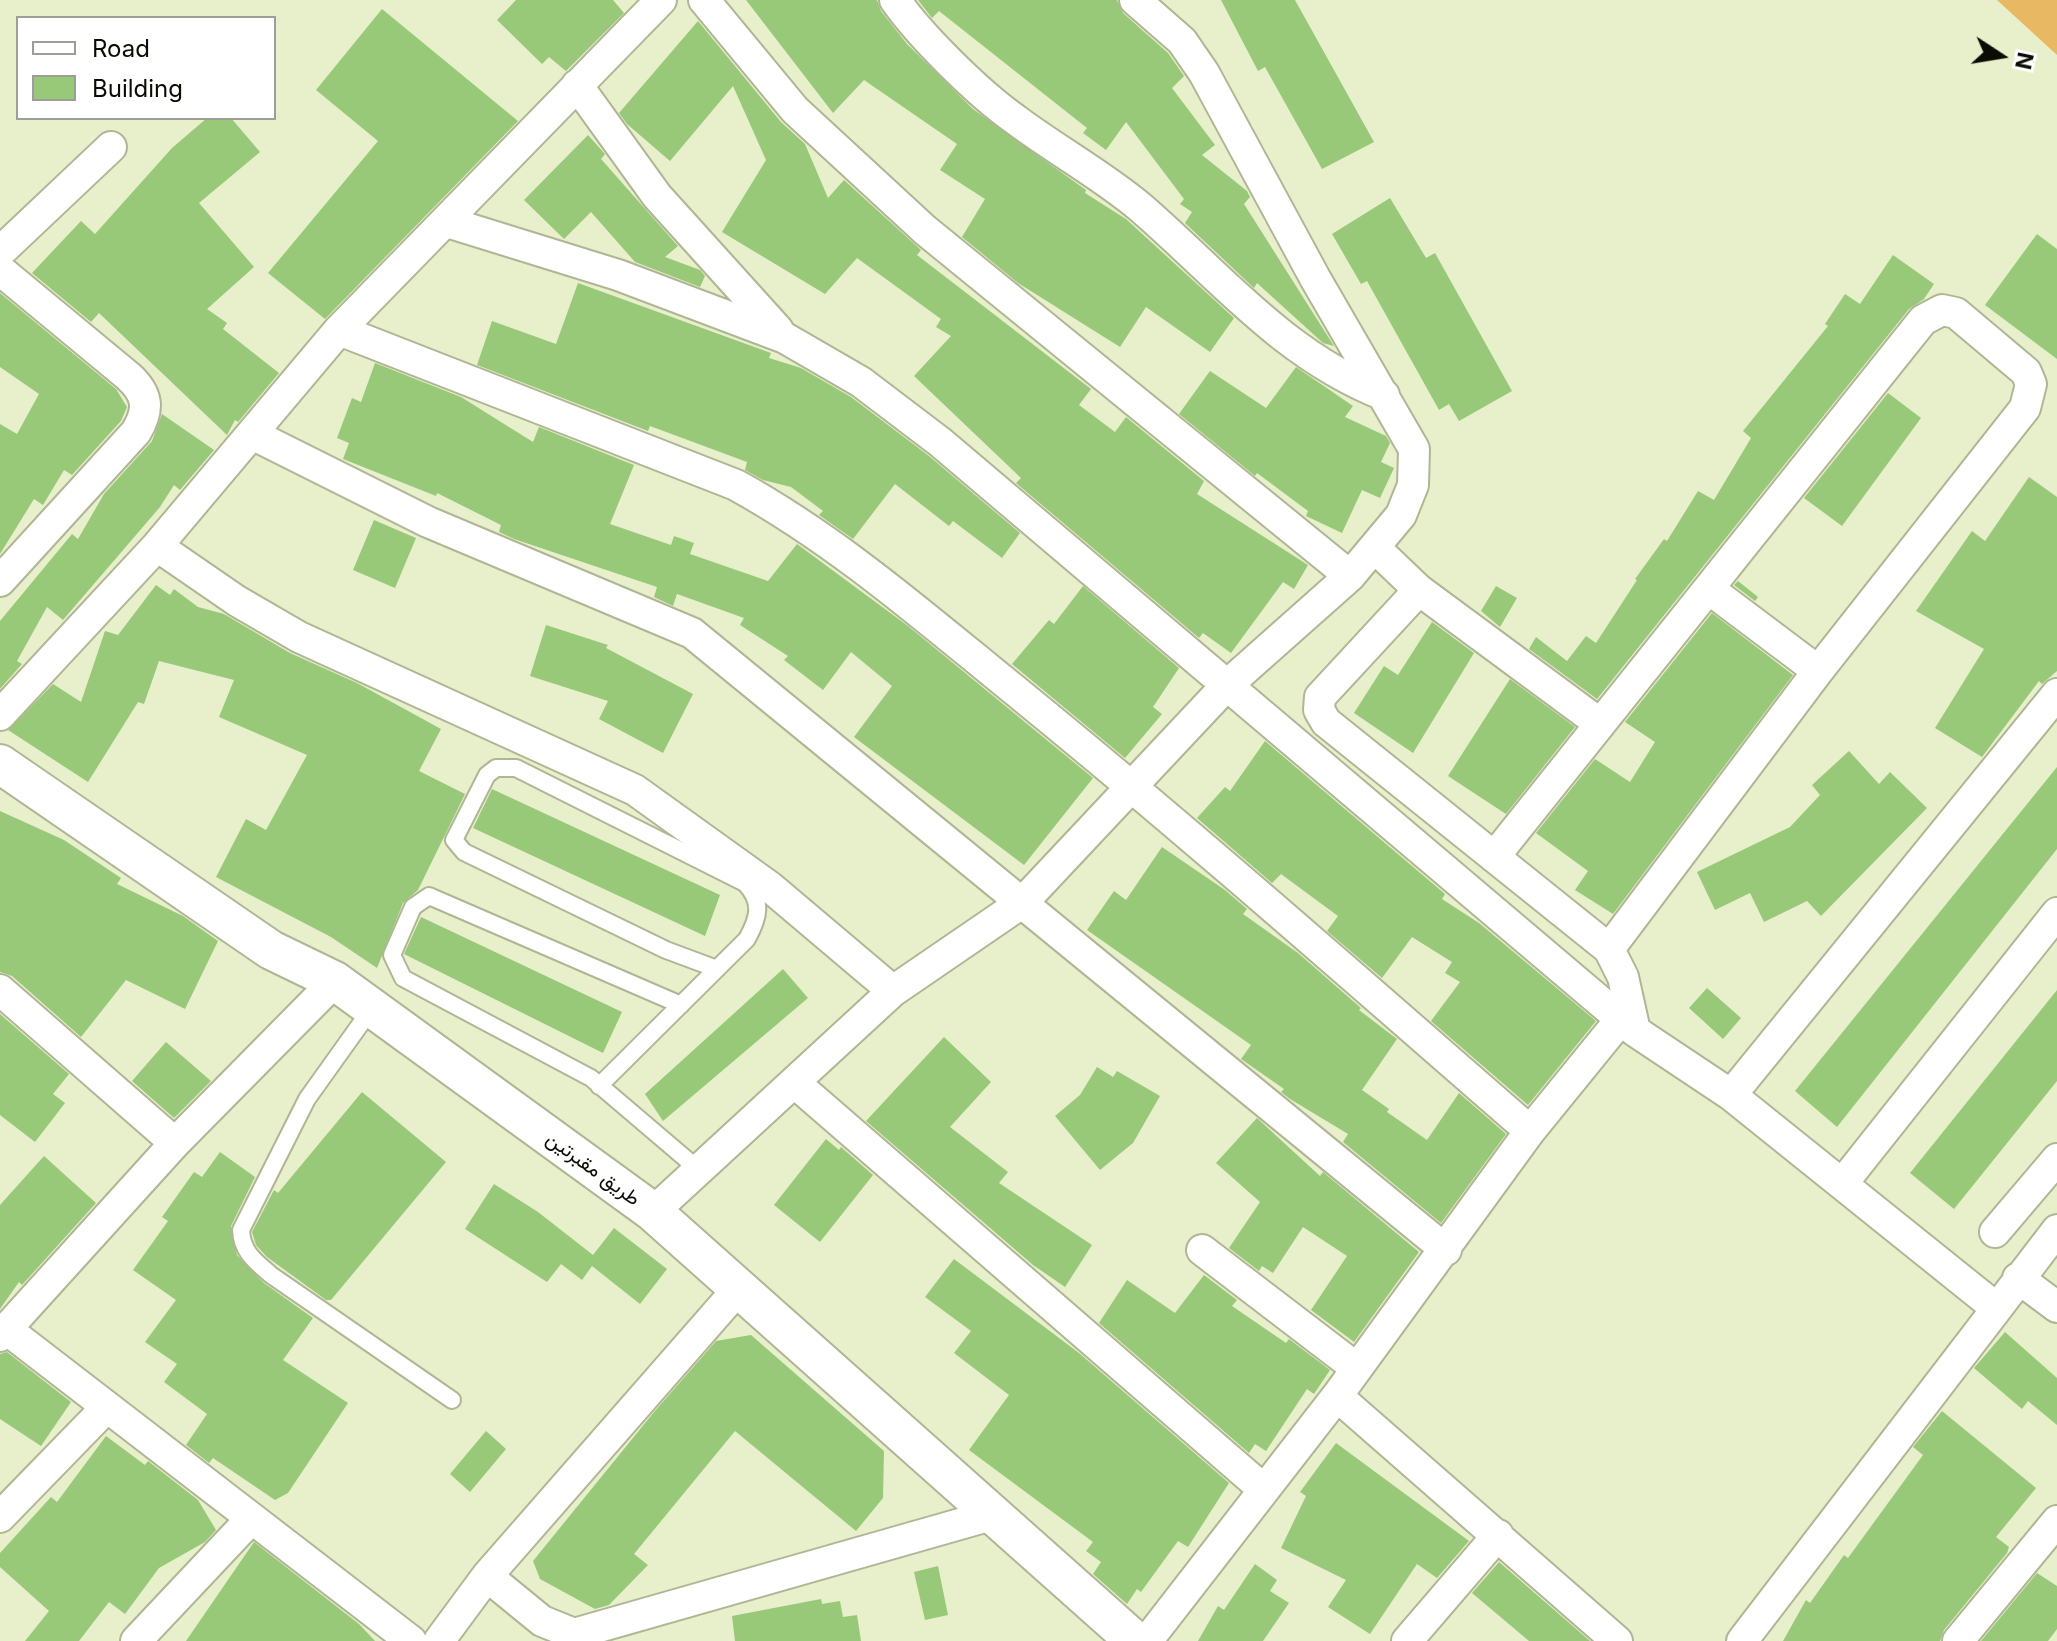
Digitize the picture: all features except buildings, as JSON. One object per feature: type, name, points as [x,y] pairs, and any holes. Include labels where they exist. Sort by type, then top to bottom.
[{"type":"street","points":[[0,715],[157,546],[339,330],[661,0]]},
{"type":"street","points":[[704,0],[795,110],[925,230],[1350,576]]},
{"type":"street","points":[[895,0],[925,36],[1012,118],[1138,206],[1286,340],[1342,379],[1384,395]]},
{"type":"street","points":[[653,1212],[893,991],[1023,902],[1225,687],[1350,576],[1401,515],[1413,485],[1414,449],[1315,278],[1204,73],[1182,41],[1135,0]]},
{"type":"street","points":[[577,85],[657,196],[785,338]]},
{"type":"street","points":[[0,252],[111,147]]},
{"type":"street","points":[[447,222],[618,275],[785,338],[861,382],[898,408],[1628,1025],[1731,1095],[1995,1307]]},
{"type":"street","points":[[0,270],[128,376],[145,397],[147,407],[136,432],[0,581]]},
{"type":"street","points":[[1494,857],[1923,320],[1942,310],[1962,317],[2026,372],[2031,384],[2025,408],[1818,671],[1609,949]]},
{"type":"street","points":[[339,330],[736,485],[795,517],[850,557],[1131,785],[1530,1131]]},
{"type":"street","points":[[252,434],[428,522],[692,633],[1446,1250]]},
{"type":"street","points":[[157,546],[237,601],[299,637],[635,790],[770,887],[893,991]]},
{"type":"street","points":[[1375,548],[1419,590],[1599,723]]},
{"type":"street","points":[[1709,589],[1818,671]]},
{"type":"street","points":[[1147,1641],[1262,1488],[1337,1396],[1355,1367],[1446,1250],[1530,1131],[1628,1025],[1623,977],[1609,949],[1326,722],[1319,710],[1320,697],[1419,590]]},
{"type":"street","points":[[1731,1095],[2051,713]]},
{"type":"street","name":"طريق مقبرتين","points":[[0,764],[271,950],[335,981],[653,1212],[1135,1641]]},
{"type":"street","points":[[1842,1184],[2057,913]]},
{"type":"street","points":[[335,981],[7,1317],[105,1409],[411,1641]]},
{"type":"street","points":[[0,990],[175,1143]]},
{"type":"street","points":[[795,1083],[1262,1488]]},
{"type":"street","points":[[1995,1232],[2057,1159]]},
{"type":"street","points":[[1742,1641],[2057,1230]]},
{"type":"street","points":[[1202,1250],[1355,1367]]},
{"type":"street","points":[[2018,1278],[2057,1307]]},
{"type":"street","points":[[439,1641],[487,1576],[739,1288]]},
{"type":"street","points":[[1337,1396],[1617,1641]]},
{"type":"street","points":[[0,1517],[105,1409]]},
{"type":"street","points":[[487,1576],[545,1631],[574,1634],[995,1514]]},
{"type":"street","points":[[136,1641],[250,1520]]},
{"type":"street","points":[[1958,1641],[2057,1521]]},
{"type":"street","points":[[1407,1641],[1498,1535]]},
{"type":"lane","points":[[599,1086],[681,1005],[717,969],[747,939],[759,910],[756,894],[745,883],[516,768],[496,768],[487,775],[454,840],[464,852],[666,950],[717,969]]},
{"type":"lane","points":[[681,1005],[429,896],[418,901],[392,955],[403,978],[562,1061],[599,1086],[699,1170]]},
{"type":"lane","points":[[372,1008],[295,1119],[241,1230],[241,1240],[247,1255],[271,1275],[452,1400]]},
{"type":"shaded area","points":[[1997,0],[2057,0],[2057,55]]}]
